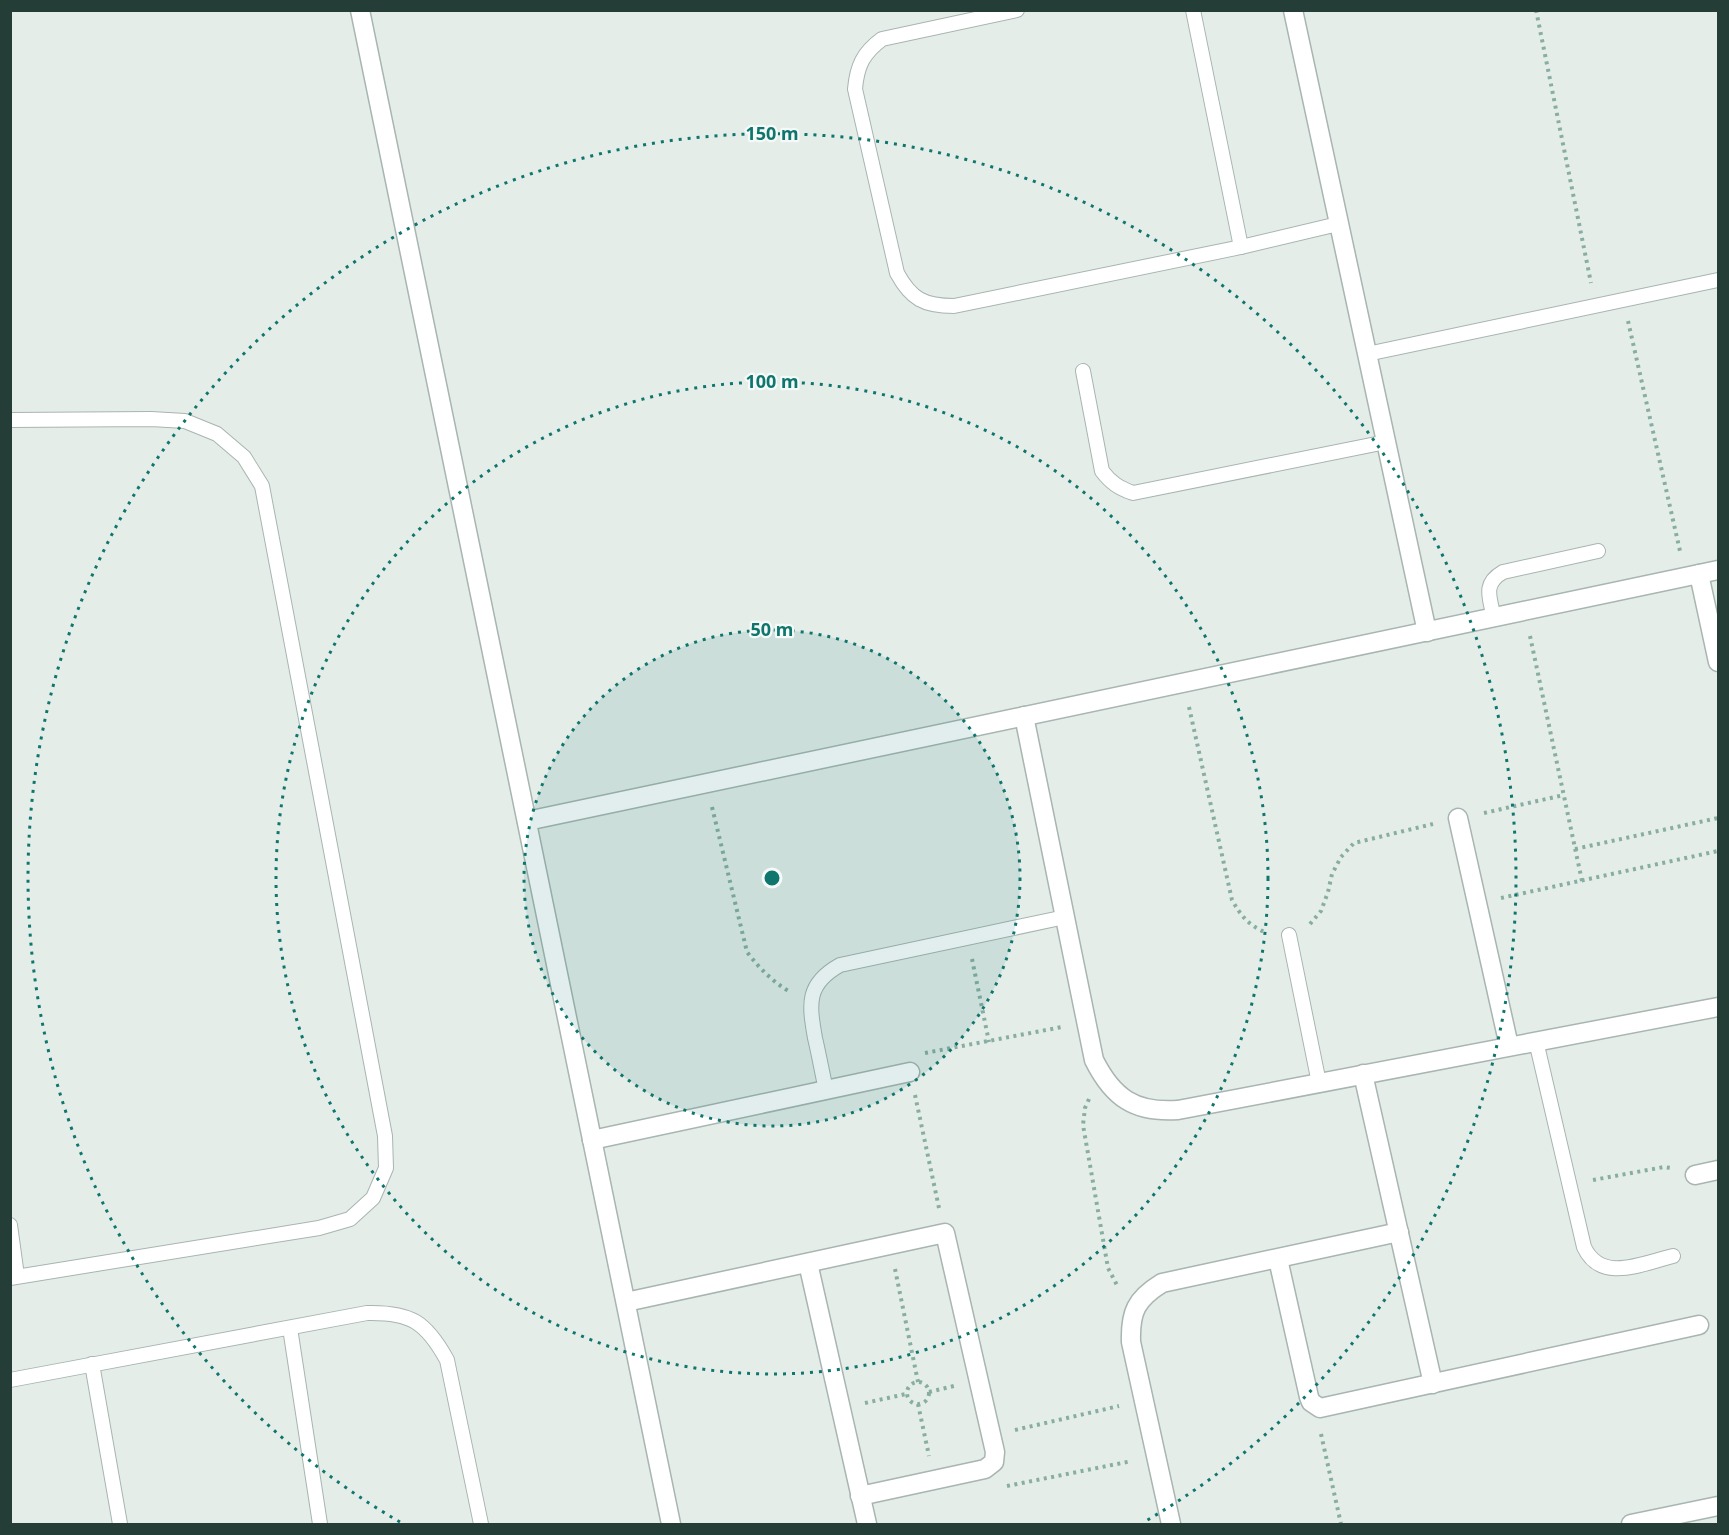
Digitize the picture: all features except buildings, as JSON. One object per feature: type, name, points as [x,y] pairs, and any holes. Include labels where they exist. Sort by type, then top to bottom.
[{"type":"street","points":[[360,10],[671,1524]]},
{"type":"street","points":[[1293,10],[1427,632]]},
{"type":"street","points":[[526,821],[1719,570]]},
{"type":"street","points":[[1693,576],[1719,662]]},
{"type":"street","points":[[1024,716],[1094,1060],[1104,1079],[1117,1095],[1136,1106],[1157,1111],[1178,1110],[1719,1007]]},
{"type":"street","points":[[1458,818],[1509,1046]]},
{"type":"street","points":[[592,1140],[910,1072]]},
{"type":"street","points":[[1364,1074],[1433,1384]]},
{"type":"street","points":[[1695,1175],[1719,1170]]},
{"type":"street","points":[[1171,1524],[1131,1342],[1130,1323],[1136,1305],[1147,1292],[1162,1284],[1399,1232]]},
{"type":"street","points":[[626,1302],[945,1233],[991,1435],[994,1462],[986,1469],[860,1496]]},
{"type":"street","points":[[1278,1259],[1309,1397],[1311,1402],[1320,1408],[1699,1325]]},
{"type":"street","points":[[808,1263],[867,1524]]},
{"type":"street","points":[[1631,1524],[1719,1506]]},
{"type":"lane","points":[[1017,10],[882,39],[870,48],[861,60],[856,74],[855,89],[897,273],[906,289],[919,300],[936,306],[954,306],[1241,247],[1338,224]]},
{"type":"lane","points":[[1193,10],[1241,247]]},
{"type":"lane","points":[[1367,354],[1719,280]]},
{"type":"lane","points":[[1083,371],[1102,471],[1110,482],[1121,489],[1133,492],[1386,442]]},
{"type":"lane","points":[[10,420],[151,419],[185,422],[217,434],[244,457],[262,486],[385,1136],[386,1168],[373,1198],[350,1219],[319,1228],[14,1277],[10,1225]]},
{"type":"lane","points":[[1494,618],[1489,592],[1491,583],[1503,572],[1598,551]]},
{"type":"lane","points":[[826,1090],[811,1016],[810,999],[825,973],[840,965],[1065,917]]},
{"type":"lane","points":[[1289,935],[1319,1083]]},
{"type":"lane","points":[[1536,1041],[1584,1247],[1589,1257],[1597,1264],[1618,1269],[1673,1256]]},
{"type":"lane","points":[[10,1380],[367,1313],[392,1313],[416,1322],[435,1338],[447,1360],[481,1524]]},
{"type":"lane","points":[[290,1328],[320,1524]]},
{"type":"lane","points":[[92,1365],[120,1524]]},
{"type":"path","points":[[1536,10],[1596,306]]},
{"type":"path","points":[[1624,300],[1693,576]]},
{"type":"path","points":[[1525,611],[1582,881]]},
{"type":"path","points":[[1184,683],[1232,900],[1241,916],[1254,928],[1271,935],[1289,935],[1308,926],[1321,911],[1332,874],[1341,857],[1354,843],[1564,795]]},
{"type":"path","points":[[707,783],[747,951],[759,968],[774,982],[810,999]]},
{"type":"path","points":[[1575,849],[1719,818]]},
{"type":"path","points":[[1477,903],[1719,851]]},
{"type":"path","points":[[967,938],[989,1042]]},
{"type":"path","points":[[945,1233],[910,1072],[919,1055],[1086,1022]]},
{"type":"path","points":[[1104,1079],[1092,1092],[1085,1108],[1083,1125],[1108,1268],[1114,1283],[1124,1296],[1136,1305]]},
{"type":"path","points":[[1570,1184],[1664,1167]]},
{"type":"path","points":[[890,1245],[918,1382]]},
{"type":"path","points":[[918,1382],[926,1385],[929,1392],[926,1400],[918,1404],[910,1401],[906,1394],[909,1385],[918,1382]]},
{"type":"path","points":[[841,1408],[906,1394]]},
{"type":"path","points":[[991,1435],[1144,1401]]},
{"type":"path","points":[[918,1404],[934,1480]]},
{"type":"path","points":[[1315,1406],[1341,1524]]},
{"type":"path","points":[[986,1469],[990,1478],[998,1484],[1008,1486],[1156,1456]]}]
